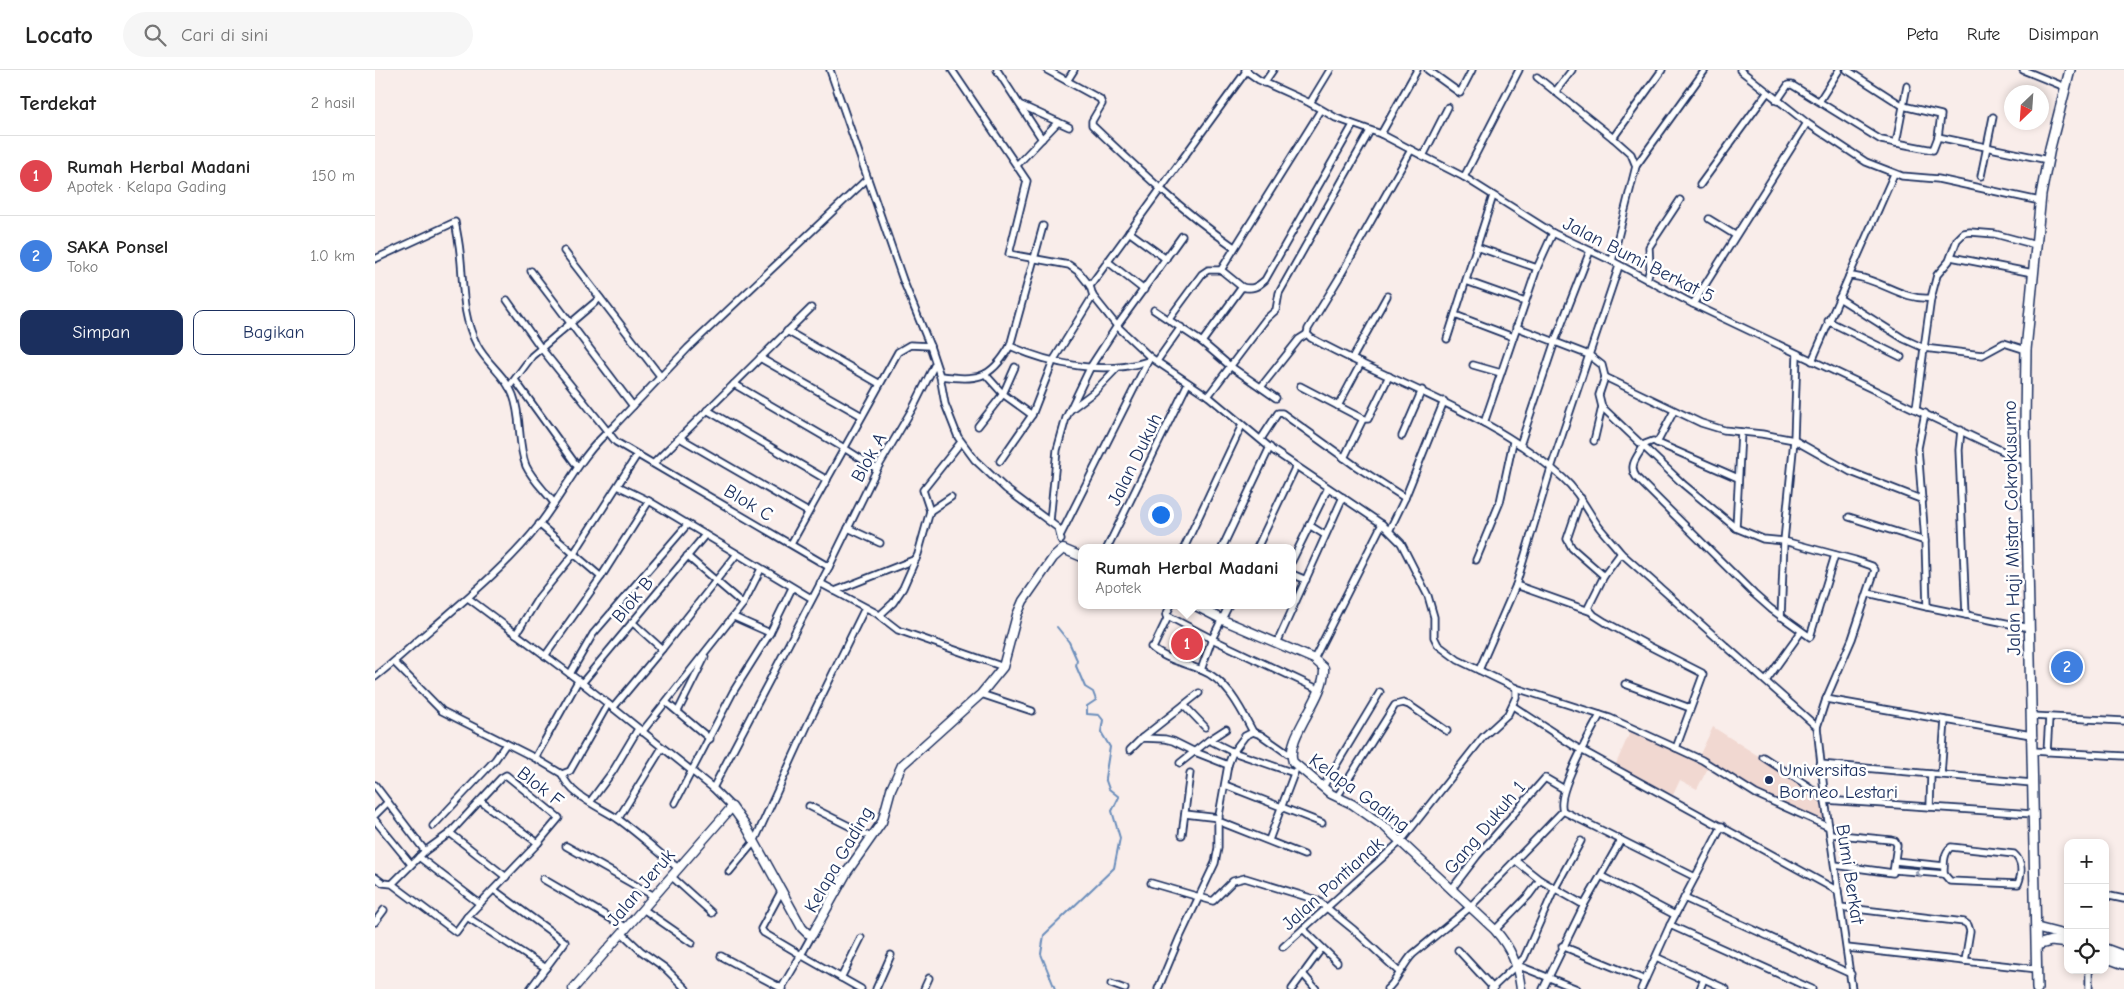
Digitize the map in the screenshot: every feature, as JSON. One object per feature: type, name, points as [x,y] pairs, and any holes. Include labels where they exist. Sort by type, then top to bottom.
[{"type":"main road","name":"Jalan Haji Mistar Cokrokusumo","points":[[2037,989],[2025,423],[2026,350],[2040,201],[2070,70]]},
{"type":"main road","points":[[2037,928],[2064,935]]},
{"type":"main road","points":[[2037,945],[2051,941],[2064,943]]},
{"type":"main road","points":[[2109,950],[2124,956]]},
{"type":"main road","points":[[2109,958],[2124,964]]},
{"type":"street","points":[[830,70],[903,280],[930,346],[945,404],[961,442],[975,460],[1007,489],[1050,521],[1061,537],[1149,359]]},
{"type":"street","points":[[952,70],[1027,182],[1009,254],[1069,265],[1077,270],[1090,286],[1093,296],[1117,326],[1149,359],[1157,362],[1208,396],[1270,447],[1390,529],[1401,543],[1428,596],[1434,617],[1434,637],[1438,645],[1458,660],[1516,688],[1600,715],[1702,760],[1756,794],[1829,831],[1895,841],[1897,845],[1894,870]]},
{"type":"street","points":[[997,70],[1021,104],[1042,139]]},
{"type":"street","points":[[1048,70],[1100,99],[1102,104],[1092,125],[1160,191],[1205,227],[1234,247]]},
{"type":"street","points":[[1067,81],[1074,70]]},
{"type":"street","points":[[1090,286],[1246,70]]},
{"type":"street","name":"Jalan Bumi Berkat 5","points":[[1246,70],[1264,83],[1310,103],[1353,125],[1381,134],[1464,177],[1553,233],[1612,261],[1693,304],[2026,462]]},
{"type":"street","points":[[1264,83],[1273,70]]},
{"type":"street","points":[[1310,103],[1331,70]]},
{"type":"street","points":[[1381,134],[1417,70]]},
{"type":"street","points":[[1428,70],[1460,94],[1473,70]]},
{"type":"street","points":[[1464,177],[1519,70]]},
{"type":"street","points":[[1555,92],[1572,70]]},
{"type":"street","points":[[1613,138],[1662,70]]},
{"type":"street","points":[[1612,261],[1636,166],[1705,70]]},
{"type":"street","points":[[1740,70],[1807,123],[1866,162],[1894,174],[1938,179],[2040,201]]},
{"type":"street","points":[[1819,100],[1839,70]]},
{"type":"street","points":[[1777,100],[1790,84],[1819,100],[1877,138],[1931,151],[1935,148],[1941,115],[1903,106],[1847,70]]},
{"type":"street","points":[[2023,70],[2065,87]]},
{"type":"street","points":[[1537,77],[1631,154],[1636,166]]},
{"type":"street","points":[[1896,143],[1907,86]]},
{"type":"street","points":[[1700,185],[1767,93]]},
{"type":"street","points":[[1021,104],[1069,127]]},
{"type":"street","points":[[1423,156],[1448,107]]},
{"type":"street","points":[[1221,270],[1321,110]]},
{"type":"street","points":[[1981,176],[1993,117]]},
{"type":"street","points":[[1017,165],[1059,122]]},
{"type":"street","points":[[1693,304],[1807,123]]},
{"type":"street","points":[[1169,319],[1207,270],[1221,270],[1242,287],[1249,289],[1257,287],[1265,280],[1353,125]]},
{"type":"street","points":[[1208,396],[1266,319],[1276,310],[1279,293],[1370,131]]},
{"type":"street","points":[[1938,137],[2048,160]]},
{"type":"street","points":[[1261,388],[1299,339],[1307,334],[1308,329],[1411,150]]},
{"type":"street","points":[[1812,361],[1894,174]]},
{"type":"street","points":[[375,677],[493,575],[539,524],[577,466],[601,437],[694,343],[867,179]]},
{"type":"street","points":[[1447,339],[1493,196]]},
{"type":"street","points":[[1647,280],[1650,268],[1649,247],[1680,200]]},
{"type":"street","points":[[1709,219],[1735,235]]},
{"type":"street","points":[[375,258],[455,222],[460,252],[463,298],[467,317],[481,351],[509,387],[518,412],[520,439],[525,464],[554,502]]},
{"type":"street","points":[[939,376],[972,378],[985,374],[1000,361],[1010,346],[1043,226]]},
{"type":"street","points":[[1129,232],[1166,259]]},
{"type":"street","points":[[1915,409],[1931,298],[1937,275],[1951,257],[1957,240],[1964,233],[1971,232],[2003,236],[2036,245]]},
{"type":"street","points":[[1484,423],[1537,268],[1553,233]]},
{"type":"street","points":[[1050,521],[1057,450],[1070,410],[1091,366],[1117,326],[1182,236]]},
{"type":"street","points":[[1477,246],[1537,268]]},
{"type":"street","points":[[564,251],[661,377]]},
{"type":"street","points":[[1519,445],[1555,341],[1591,251]]},
{"type":"street","points":[[1951,257],[2033,273]]},
{"type":"street","points":[[1107,261],[1144,290]]},
{"type":"street","points":[[1479,670],[1516,585],[1551,468],[1619,266]]},
{"type":"street","points":[[531,271],[633,406]]},
{"type":"street","points":[[1849,276],[1865,277],[1916,298],[1931,298]]},
{"type":"street","points":[[1466,281],[1525,302]]},
{"type":"street","points":[[1202,342],[1242,287]]},
{"type":"street","points":[[1000,461],[1032,415],[1053,361],[1093,296]]},
{"type":"street","points":[[1352,359],[1387,296]]},
{"type":"street","points":[[509,387],[532,356],[569,322],[600,298]]},
{"type":"street","points":[[1839,298],[1904,339],[1924,348],[1966,355],[1982,355],[2004,343],[2026,350]]},
{"type":"street","points":[[507,300],[541,348],[607,433],[616,442],[654,463],[811,308]]},
{"type":"street","points":[[1154,310],[1202,342],[1230,366],[1275,398]]},
{"type":"street","points":[[1455,315],[1513,337]]},
{"type":"street","points":[[1828,321],[1901,357]]},
{"type":"street","points":[[1157,362],[1181,327]]},
{"type":"street","points":[[1516,327],[1589,355],[1602,365],[1605,377],[1599,395],[1602,407],[1594,441]]},
{"type":"street","points":[[787,331],[880,384]]},
{"type":"street","points":[[1307,334],[1311,338],[1352,359],[1422,390],[1484,423],[1519,445],[1564,478],[1581,498],[1600,528],[1621,553],[1817,727]]},
{"type":"street","points":[[791,544],[898,352],[910,345],[930,346]]},
{"type":"street","points":[[1010,346],[1053,361],[1091,366],[1117,368],[1149,359]]},
{"type":"street","points":[[1781,617],[1784,541],[1794,440],[1797,354]]},
{"type":"street","points":[[760,358],[862,416]]},
{"type":"street","points":[[1338,406],[1361,363]]},
{"type":"street","name":"Blok A","points":[[713,788],[811,598],[829,567],[877,469],[914,406],[935,364]]},
{"type":"street","points":[[1473,365],[1501,373]]},
{"type":"street","points":[[978,426],[1003,394],[1015,367]]},
{"type":"street","points":[[1070,410],[1094,392],[1117,368]]},
{"type":"street","points":[[985,374],[1003,394],[1032,415]]},
{"type":"street","points":[[1301,386],[1363,419],[1368,419],[1389,376]]},
{"type":"street","points":[[1605,377],[1701,423],[1741,432],[1794,440],[1851,472],[1923,500]]},
{"type":"street","points":[[515,380],[577,466]]},
{"type":"street","name":"Jalan Dukuh","points":[[1109,544],[1188,383]]},
{"type":"street","points":[[734,384],[877,469]]},
{"type":"street","points":[[1402,436],[1422,390]]},
{"type":"street","points":[[1390,529],[1405,498],[1444,401]]},
{"type":"street","points":[[1602,407],[1643,448],[1735,528],[1763,539],[1784,541],[1835,555],[1809,637],[1781,617],[1701,543],[1637,478],[1632,472],[1632,466],[1643,448],[1648,442],[1657,443],[1738,478]]},
{"type":"street","points":[[707,410],[827,480]]},
{"type":"street","points":[[1657,443],[1673,411]]},
{"type":"street","points":[[1261,440],[1278,413],[1283,413],[1344,458],[1405,498]]},
{"type":"street","points":[[1925,413],[1918,448],[1923,500],[1927,608]]},
{"type":"street","points":[[1344,458],[1363,419]]},
{"type":"street","points":[[1186,544],[1242,425]]},
{"type":"street","points":[[1961,430],[1959,450],[1966,616]]},
{"type":"street","points":[[1735,528],[1741,432]]},
{"type":"street","points":[[680,438],[809,512]]},
{"type":"street","points":[[880,615],[897,599],[915,559],[930,511],[923,490],[961,442]]},
{"type":"street","points":[[1476,560],[1500,502],[1513,442]]},
{"type":"street","points":[[1224,544],[1270,447]]},
{"type":"street","points":[[516,634],[539,597],[573,554],[637,455]]},
{"type":"street","name":"Blok C","points":[[654,463],[829,567]]},
{"type":"street","points":[[1259,544],[1296,466]]},
{"type":"street","points":[[618,486],[649,501],[811,598]]},
{"type":"street","points":[[1296,553],[1328,488]]},
{"type":"street","points":[[930,511],[951,497]]},
{"type":"street","points":[[1296,600],[1343,498]]},
{"type":"street","points":[[1581,498],[1567,539],[1572,548],[1604,576]]},
{"type":"street","points":[[545,656],[601,577],[649,501]]},
{"type":"street","points":[[1849,517],[1925,541]]},
{"type":"street","points":[[539,524],[601,577]]},
{"type":"street","points":[[1202,609],[1314,660],[1382,524]]},
{"type":"street","points":[[570,674],[593,634],[687,525]]},
{"type":"street","points":[[1309,525],[1325,535]]},
{"type":"street","points":[[848,528],[880,543]]},
{"type":"street","name":"Blok B","points":[[535,758],[580,682],[705,535]]},
{"type":"street","name":"Kelapa Gading","points":[[732,807],[755,842],[802,928],[807,933],[812,934],[847,872],[882,822],[891,789],[902,765],[981,694],[1003,667],[1020,607],[1053,558],[1063,549],[1078,555]]},
{"type":"street","points":[[1589,611],[1589,604],[1604,576],[1621,553]]},
{"type":"street","points":[[562,774],[570,772],[610,706],[662,649],[737,554]]},
{"type":"street","name":"Bumi Berkat","points":[[1835,555],[1872,566],[1875,570],[1852,639],[1826,699],[1817,727],[1820,764],[1852,989]]},
{"type":"street","points":[[687,556],[743,604]]},
{"type":"street","points":[[835,591],[915,559]]},
{"type":"street","points":[[590,802],[640,731],[667,703],[743,604],[761,569]]},
{"type":"street","points":[[1296,576],[1305,580]]},
{"type":"street","points":[[820,583],[880,615],[899,630],[998,665]]},
{"type":"street","points":[[1516,585],[1589,611],[1649,646],[1702,673],[1703,676],[1676,748]]},
{"type":"street","points":[[675,802],[733,692],[770,633],[792,588]]},
{"type":"street","points":[[1868,593],[1927,608],[2029,628]]},
{"type":"street","points":[[468,598],[570,674],[713,788],[732,807]]},
{"type":"street","points":[[729,872],[755,842],[808,724],[865,608]]},
{"type":"street","points":[[1169,609],[1159,637],[1154,646],[1151,647],[1183,664],[1201,670],[1222,684],[1234,699],[1253,732],[1261,735],[1291,756]]},
{"type":"street","points":[[1201,670],[1211,639],[1227,609]]},
{"type":"street","points":[[1277,643],[1292,609]]},
{"type":"street","points":[[1166,615],[1211,639],[1320,690]]},
{"type":"street","points":[[733,617],[770,633]]},
{"type":"street","points":[[632,622],[662,649]]},
{"type":"street","points":[[1766,681],[1801,632]]},
{"type":"street","points":[[678,711],[711,645]]},
{"type":"street","name":"Kelapa Gading","points":[[1314,660],[1324,668],[1324,674],[1320,690],[1293,745],[1291,756],[1296,770],[1376,820],[1401,841],[1469,908],[1495,930],[1510,949],[1517,965],[1521,989]]},
{"type":"street","points":[[394,662],[442,710],[562,774],[567,785],[618,819],[677,868]]},
{"type":"street","points":[[1625,684],[1691,708]]},
{"type":"street","points":[[1516,688],[1513,706],[1582,750],[1837,891]]},
{"type":"street","points":[[1323,787],[1380,692]]},
{"type":"street","points":[[1130,750],[1141,738],[1199,693]]},
{"type":"street","points":[[981,694],[1032,711]]},
{"type":"street","points":[[1826,699],[2031,735]]},
{"type":"street","points":[[667,703],[709,739]]},
{"type":"street","points":[[1337,797],[1395,705],[1403,703],[1409,705],[1447,731]]},
{"type":"street","points":[[1184,705],[1205,727]]},
{"type":"street","name":"Jalan Pontianak","points":[[1283,947],[1401,841],[1478,743],[1508,714],[1513,706]]},
{"type":"street","points":[[1600,715],[1564,789],[1561,806],[1563,810],[1695,877]]},
{"type":"street","points":[[2031,716],[2124,721]]},
{"type":"street","points":[[2047,752],[2049,717]]},
{"type":"street","points":[[1941,775],[1945,720]]},
{"type":"street","points":[[1180,763],[1226,729]]},
{"type":"street","points":[[1158,989],[1217,856],[1219,819],[1228,765],[1233,752],[1245,736],[1253,732]]},
{"type":"street","points":[[1141,738],[1165,739],[1182,744],[1195,752],[1228,765]]},
{"type":"street","points":[[1209,740],[1233,752],[1296,770],[1269,840]]},
{"type":"street","points":[[433,826],[495,760],[506,744]]},
{"type":"street","points":[[618,819],[662,748]]},
{"type":"street","points":[[2032,751],[2124,756]]},
{"type":"street","points":[[1763,757],[1808,786],[1825,800],[2033,814]]},
{"type":"street","points":[[1820,764],[2032,783]]},
{"type":"street","points":[[1182,835],[1190,773]]},
{"type":"street","points":[[1930,807],[1931,774]]},
{"type":"street","name":"Blok F","points":[[480,801],[501,778],[506,776],[558,815],[557,822],[538,843]]},
{"type":"street","name":"Gang Dukuh 1","points":[[1451,890],[1477,856],[1545,778],[1564,789]]},
{"type":"street","points":[[375,785],[425,850]]},
{"type":"street","points":[[1225,785],[1322,823]]},
{"type":"street","points":[[375,878],[383,884],[392,884],[456,932],[538,843],[480,801],[450,833],[425,850],[392,884]]},
{"type":"street","points":[[375,815],[388,802]]},
{"type":"street","points":[[809,806],[871,838]]},
{"type":"street","name":"Jalan Jeruk","points":[[573,989],[732,807]]},
{"type":"street","points":[[1387,989],[1392,986],[1399,972],[1413,954],[1469,908],[1563,810]]},
{"type":"street","points":[[1185,814],[1219,819],[1304,855]]},
{"type":"street","points":[[375,820],[411,864]]},
{"type":"street","points":[[1641,989],[1669,924],[1722,826]]},
{"type":"street","points":[[450,833],[506,877]]},
{"type":"street","points":[[1543,989],[1547,977],[1583,905],[1621,840]]},
{"type":"street","points":[[1458,950],[1492,989],[1524,958],[1555,888],[1581,841]]},
{"type":"street","points":[[566,846],[654,896]]},
{"type":"street","points":[[1955,847],[2009,852],[2017,856],[2021,866],[2019,881],[2015,885],[1953,882],[1947,879],[1944,874],[1947,849],[1955,847]]},
{"type":"street","points":[[419,856],[480,904]]},
{"type":"street","points":[[1516,861],[1540,880],[1583,905]]},
{"type":"street","points":[[1895,861],[1944,866]]},
{"type":"street","points":[[1835,865],[1891,873],[1894,870],[1944,874]]},
{"type":"street","points":[[2021,866],[2034,867]]},
{"type":"street","points":[[671,876],[712,913]]},
{"type":"street","points":[[1601,876],[1675,915]]},
{"type":"street","points":[[1151,883],[1213,901],[1233,881],[1245,878],[1308,896],[1327,907],[1399,972]]},
{"type":"street","points":[[543,879],[624,931],[641,951],[665,968],[685,989]]},
{"type":"street","points":[[1495,930],[1529,895],[1540,880]]},
{"type":"street","points":[[494,890],[564,940],[564,946],[530,989]]},
{"type":"street","points":[[782,890],[761,929],[764,933],[861,989]]},
{"type":"street","points":[[2109,897],[2124,899]]},
{"type":"street","points":[[1684,898],[1851,974]]},
{"type":"street","points":[[1840,907],[1964,922],[1969,925],[1970,930],[1965,961]]},
{"type":"street","points":[[643,909],[692,942]]},
{"type":"street","points":[[375,922],[384,910]]},
{"type":"street","points":[[467,918],[546,968]]},
{"type":"street","points":[[1669,924],[1812,989]]},
{"type":"street","points":[[1303,929],[1337,962]]},
{"type":"street","points":[[721,956],[782,989],[812,934]]},
{"type":"street","points":[[841,978],[861,938]]},
{"type":"street","points":[[1562,946],[1645,980]]},
{"type":"street","points":[[1293,989],[1322,948]]},
{"type":"street","points":[[1847,948],[2037,969]]},
{"type":"street","points":[[876,989],[891,955]]},
{"type":"street","points":[[1656,957],[1726,989]]},
{"type":"street","points":[[1517,965],[1577,989]]},
{"type":"street","points":[[1303,974],[1316,989]]},
{"type":"street","points":[[2089,974],[2089,989]]},
{"type":"street","points":[[924,989],[929,978]]},
{"type":"street","points":[[1700,989],[1704,979]]},
{"type":"street","points":[[1111,984],[1125,989]]},
{"type":"shaded area","name":"Universitas Borneo Lestari","points":[[1713,727],[1807,787],[1822,801],[1826,823],[1758,791],[1700,754]]},
{"type":"shaded area","points":[[1630,732],[1698,761],[1708,768],[1697,789],[1680,780],[1673,795],[1615,766]]},
{"type":"waterway","points":[[1055,989],[1041,954],[1044,935],[1114,868],[1120,838],[1112,811],[1119,797],[1109,789],[1105,778],[1110,747],[1101,732],[1103,720],[1099,715],[1087,714],[1087,706],[1096,700],[1093,692],[1085,687],[1076,666],[1077,660],[1069,642],[1057,627]]},
{"type":"place","name":"Rumah Herbal Madani","points":[[1187,644]]},
{"type":"place","name":"SAKA Ponsel","points":[[2067,667]]},
{"type":"place","name":"Universitas Borneo Lestari","points":[[1769,780]]}]
